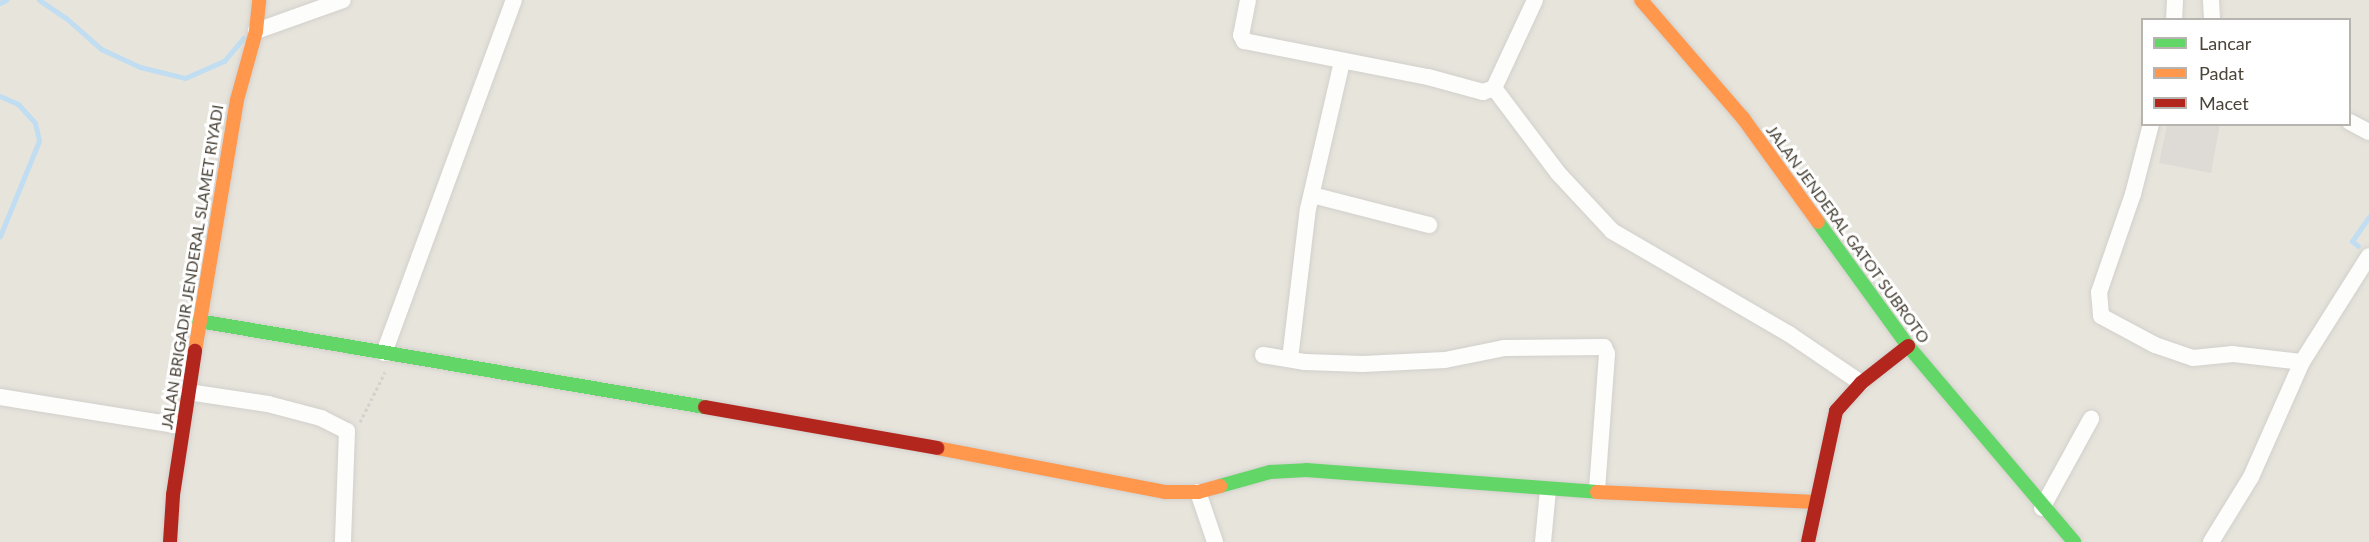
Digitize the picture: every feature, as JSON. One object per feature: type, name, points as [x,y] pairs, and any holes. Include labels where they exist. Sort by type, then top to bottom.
[{"type":"main road","name":"JALAN BRIGADIR JENDERAL SLAMET RIYADI","points":[[170,542],[182,426],[199,321],[237,100],[256,31],[259,0]]},
{"type":"main road","name":"JALAN JENDERAL GATOT SUBROTO","points":[[1641,0],[1743,118],[1908,346],[2042,508],[2074,542]]},
{"type":"main road","points":[[199,321],[863,434],[1166,492],[1198,492],[1270,472],[1306,470],[1548,490],[1817,502]]},
{"type":"main road","points":[[1808,542],[1830,425],[1844,400],[1861,383],[1908,346]]},
{"type":"street","points":[[256,31],[343,0]]},
{"type":"street","points":[[389,354],[514,0]]},
{"type":"street","points":[[1248,0],[1243,40],[1342,62],[1428,77],[1484,92],[1494,88],[1535,0]]},
{"type":"street","points":[[2174,18],[2175,0]]},
{"type":"street","points":[[2211,0],[2212,18]]},
{"type":"street","points":[[1290,359],[1312,195],[1342,62]]},
{"type":"street","points":[[1494,88],[1558,173],[1612,231],[1789,334],[1861,383]]},
{"type":"street","points":[[2351,123],[2369,132]]},
{"type":"street","points":[[2150,126],[2133,194],[2099,292],[2101,316],[2156,345],[2193,358],[2233,354],[2302,362]]},
{"type":"street","points":[[1312,195],[1429,225]]},
{"type":"street","points":[[2215,541],[2251,477],[2302,362],[2369,256]]},
{"type":"street","points":[[1263,355],[1363,364],[1445,360],[1504,348],[1604,347],[1607,354],[1597,491]]},
{"type":"street","points":[[188,392],[268,404],[321,418],[346,431],[348,445],[343,542]]},
{"type":"street","points":[[0,397],[182,426]]},
{"type":"street","points":[[2042,508],[2091,419]]},
{"type":"street","points":[[1543,542],[1548,490]]},
{"type":"street","points":[[1198,492],[1215,542]]},
{"type":"path","points":[[348,445],[389,354]]},
{"type":"shaded area","points":[[0,0],[2369,0],[2369,542],[0,542]]},
{"type":"building","points":[[2167,126],[2220,126],[2211,173],[2159,163]]},
{"type":"waterway","points":[[0,3],[6,0]]},
{"type":"waterway","points":[[39,0],[66,18],[101,49],[140,67],[185,78],[224,61],[243,38]]},
{"type":"waterway","points":[[0,96],[18,104],[35,123],[39,141],[0,236]]},
{"type":"waterway","points":[[2358,246],[2352,241],[2369,217]]},
{"type":"traffic: fast","points":[[1818,222],[1908,346],[2074,542]]},
{"type":"traffic: fast","points":[[199,321],[705,407]]},
{"type":"traffic: fast","points":[[1220,486],[1270,472],[1306,470],[1597,492]]},
{"type":"traffic: slow","points":[[195,351],[237,100],[256,31],[259,0]]},
{"type":"traffic: slow","points":[[1641,0],[1743,118],[1818,222]]},
{"type":"traffic: slow","points":[[937,448],[1166,492],[1198,492],[1220,486]]},
{"type":"traffic: slow","points":[[1597,492],[1817,502]]},
{"type":"traffic: jam","points":[[1808,542],[1836,411],[1861,383],[1908,346]]},
{"type":"traffic: jam","points":[[170,542],[173,495],[195,351]]},
{"type":"traffic: jam","points":[[705,407],[937,448]]}]
